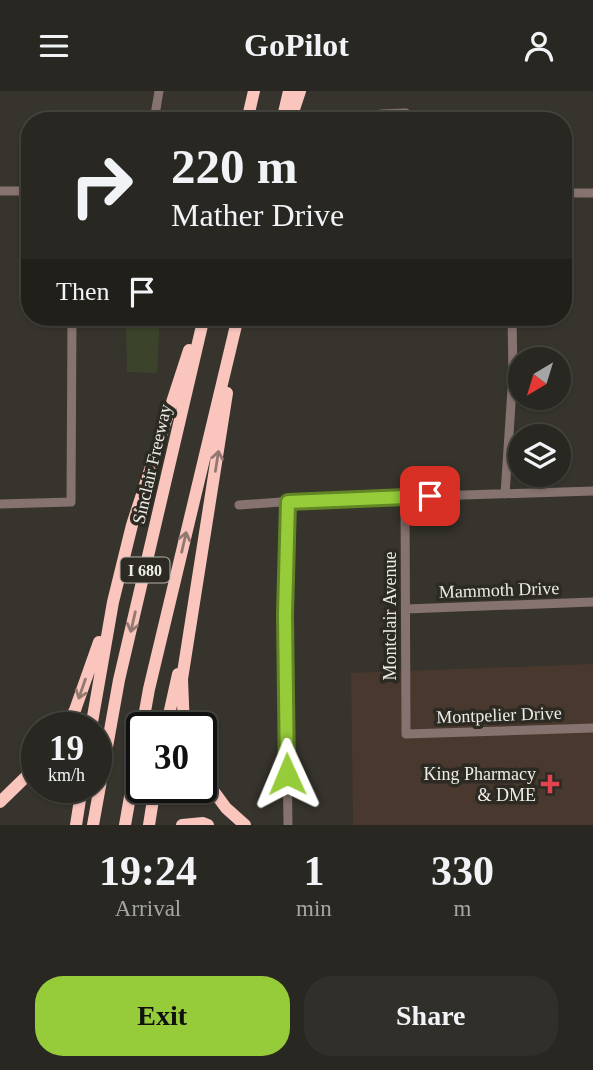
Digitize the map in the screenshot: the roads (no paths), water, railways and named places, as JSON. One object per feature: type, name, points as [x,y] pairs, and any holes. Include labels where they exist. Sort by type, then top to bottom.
[{"type":"highway","points":[[242,112],[246,91]]},
{"type":"highway","points":[[249,112],[254,91]]},
{"type":"highway","points":[[284,112],[289,91]]},
{"type":"highway","points":[[293,112],[300,91]]},
{"type":"highway","points":[[94,712],[113,602],[132,525],[173,395],[200,326]]},
{"type":"highway","name":"Sinclair Freeway","points":[[93,825],[119,680],[201,326]]},
{"type":"highway","name":"I 680","points":[[146,712],[236,326]]},
{"type":"highway","points":[[183,712],[182,679],[237,326]]},
{"type":"highway","points":[[74,712],[113,602]]},
{"type":"highway","points":[[169,712],[174,685],[188,644]]},
{"type":"highway","points":[[0,802],[21,782]]},
{"type":"highway","points":[[217,796],[245,825]]},
{"type":"highway","points":[[76,825],[79,803]]},
{"type":"highway","name":"I 680","points":[[125,825],[129,803]]},
{"type":"highway","points":[[149,825],[152,803]]},
{"type":"highway","points":[[182,825],[208,825]]},
{"type":"street","points":[[156,112],[159,91]]},
{"type":"street","points":[[0,191],[21,191]]},
{"type":"street","points":[[572,193],[593,193]]},
{"type":"street","points":[[0,504],[71,502],[72,326]]},
{"type":"street","points":[[505,494],[513,374],[512,326]]},
{"type":"street","points":[[239,505],[593,491]]},
{"type":"street","name":"Montclair Avenue","points":[[405,497],[406,734]]},
{"type":"street","points":[[288,502],[285,635],[288,825]]},
{"type":"street","name":"Mammoth Drive","points":[[407,609],[593,602]]},
{"type":"street","name":"Montpelier Drive","points":[[406,734],[593,728]]},
{"type":"place","name":"King Pharmacy & DME","points":[[550,784]]}]
